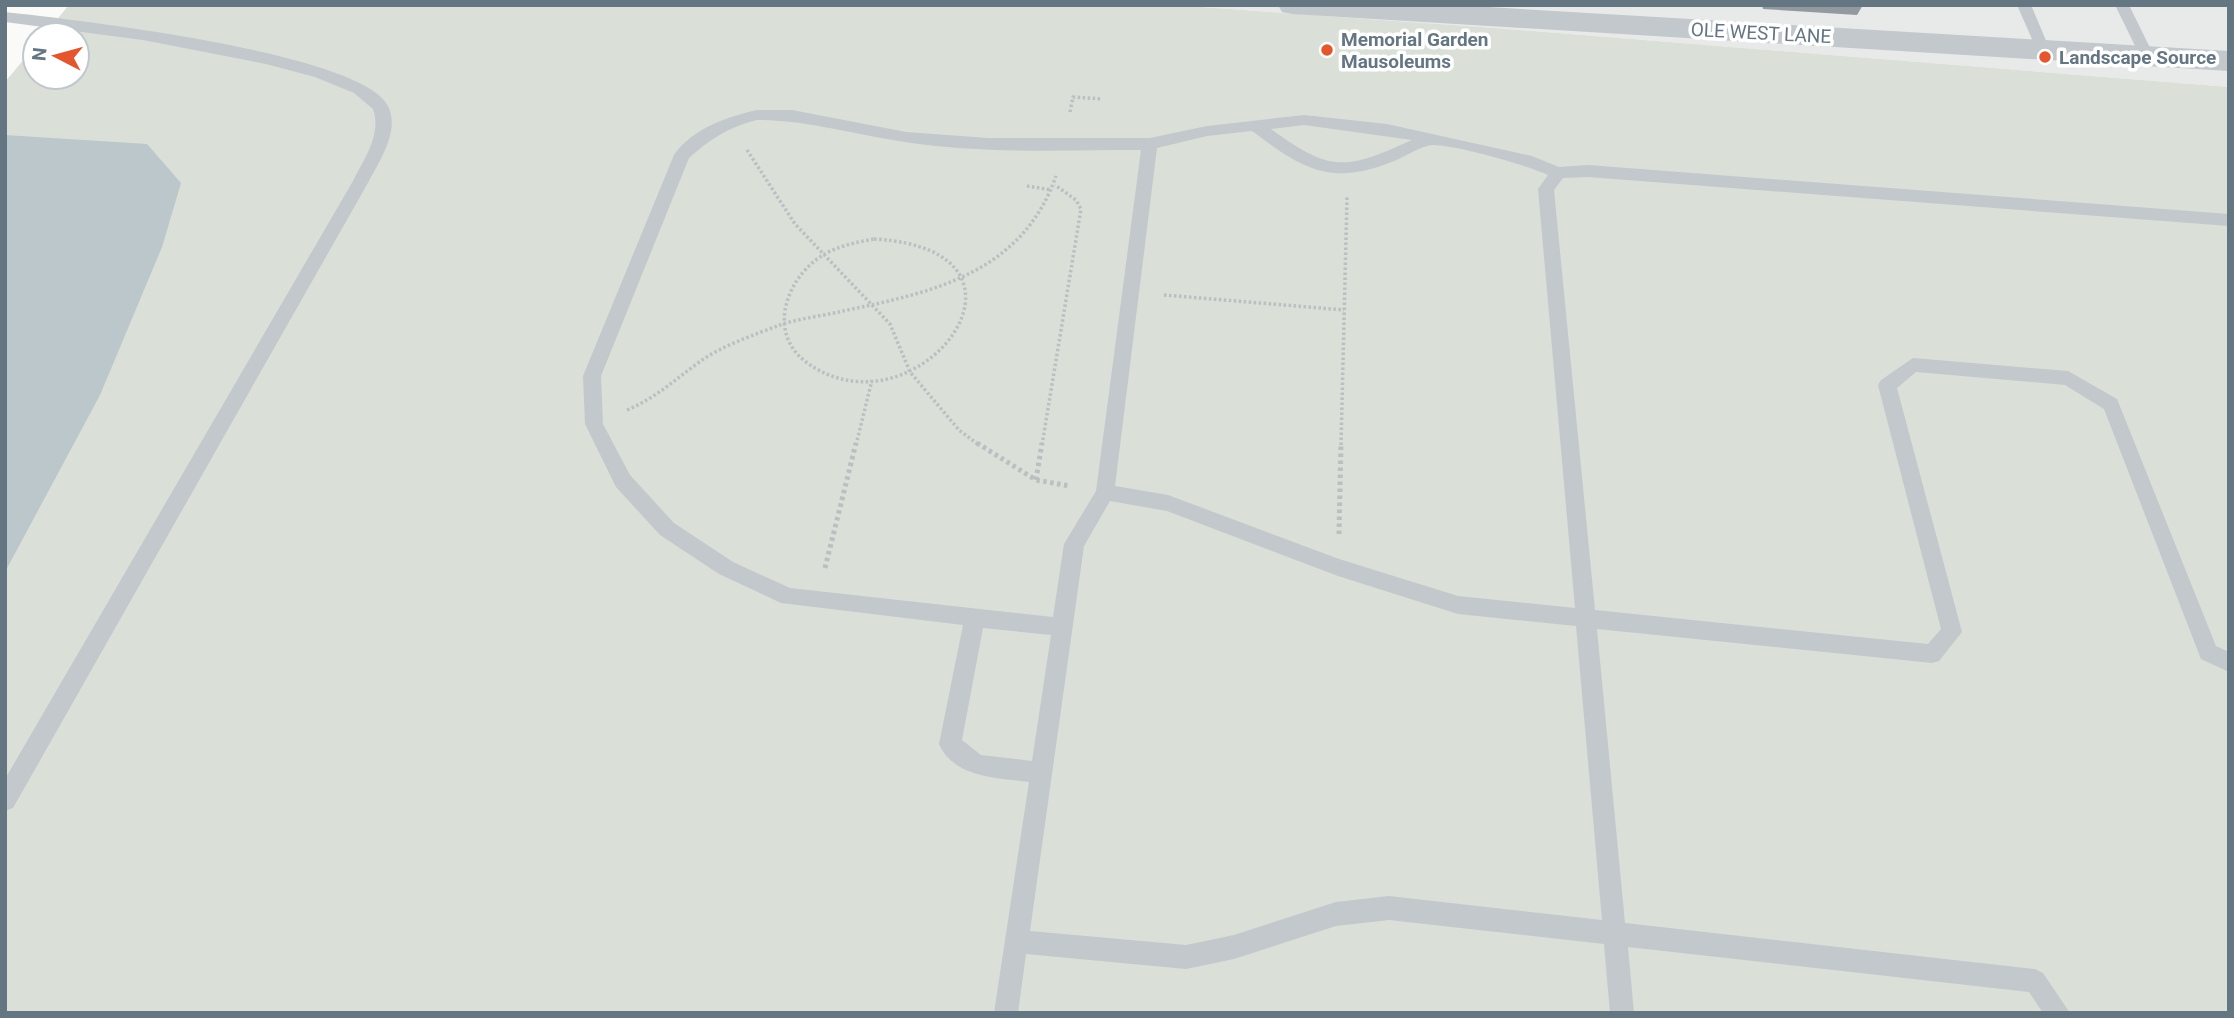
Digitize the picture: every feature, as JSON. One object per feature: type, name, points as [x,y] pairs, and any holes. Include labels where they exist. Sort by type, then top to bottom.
[{"type":"street","name":"OLE WEST LANE","points":[[1292,5],[2229,61]]},
{"type":"lane","points":[[2024,5],[2043,50]]},
{"type":"lane","points":[[2122,5],[2147,56]]},
{"type":"lane","points":[[5,16],[127,31],[308,70],[357,87],[379,104],[384,122],[377,148],[361,181],[5,800]]},
{"type":"lane","points":[[1061,627],[788,597],[726,568],[667,529],[623,481],[594,424],[592,376],[682,155],[704,136],[729,122],[757,115],[792,115],[906,137],[988,144],[1150,144],[1207,131],[1304,120],[1387,129],[1532,162],[1558,173],[1588,171],[2229,220]]},
{"type":"lane","points":[[1254,125],[1293,155],[1324,169],[1347,171],[1367,167],[1429,139]]},
{"type":"lane","points":[[1006,1013],[1073,544],[1105,492],[1150,144]]},
{"type":"lane","points":[[1558,173],[1546,189],[1622,1013]]},
{"type":"lane","points":[[1105,492],[1168,503],[1338,567],[1458,605],[1933,654],[1952,632],[1887,385],[1913,365],[2068,378],[2111,404],[2208,652],[2229,663]]},
{"type":"lane","points":[[974,619],[950,744],[977,765],[1040,773]]},
{"type":"lane","points":[[1016,941],[1186,957],[1234,947],[1335,914],[1389,908],[1614,931],[2035,981],[2058,1013]]},
{"type":"path","points":[[594,424],[649,401],[705,358],[783,324],[872,303],[916,296],[962,279],[1002,256],[1030,229],[1053,187],[1073,97],[1102,99]]},
{"type":"path","points":[[729,122],[795,225],[890,324],[910,372],[959,430],[996,457],[1036,480],[1105,492]]},
{"type":"path","points":[[1338,567],[1347,171]]},
{"type":"path","points":[[1027,186],[1053,187],[1076,200],[1081,209],[1036,480]]},
{"type":"path","points":[[874,239],[902,240],[929,248],[950,263],[962,279],[967,306],[960,329],[943,351],[910,372],[872,380],[856,380],[827,374],[803,360],[789,341],[783,324],[786,296],[800,274],[823,256],[846,244],[874,239]]},
{"type":"path","points":[[1131,292],[1344,310]]},
{"type":"path","points":[[816,602],[872,380]]},
{"type":"shaded area","points":[[69,5],[1173,5],[2229,87],[2229,1013],[5,1013],[5,82],[21,63],[21,91],[91,91],[91,21],[56,21]]},
{"type":"shaded area","name":"Landscape Source","points":[[1173,5],[2229,5],[2229,87],[1495,28]]},
{"type":"shaded area","points":[[5,135],[147,144],[181,183],[162,247],[100,395],[5,572]]},
{"type":"place","name":"Memorial Garden Mausoleums","points":[[1327,50]]},
{"type":"place","name":"Landscape Source","points":[[2045,57]]}]
